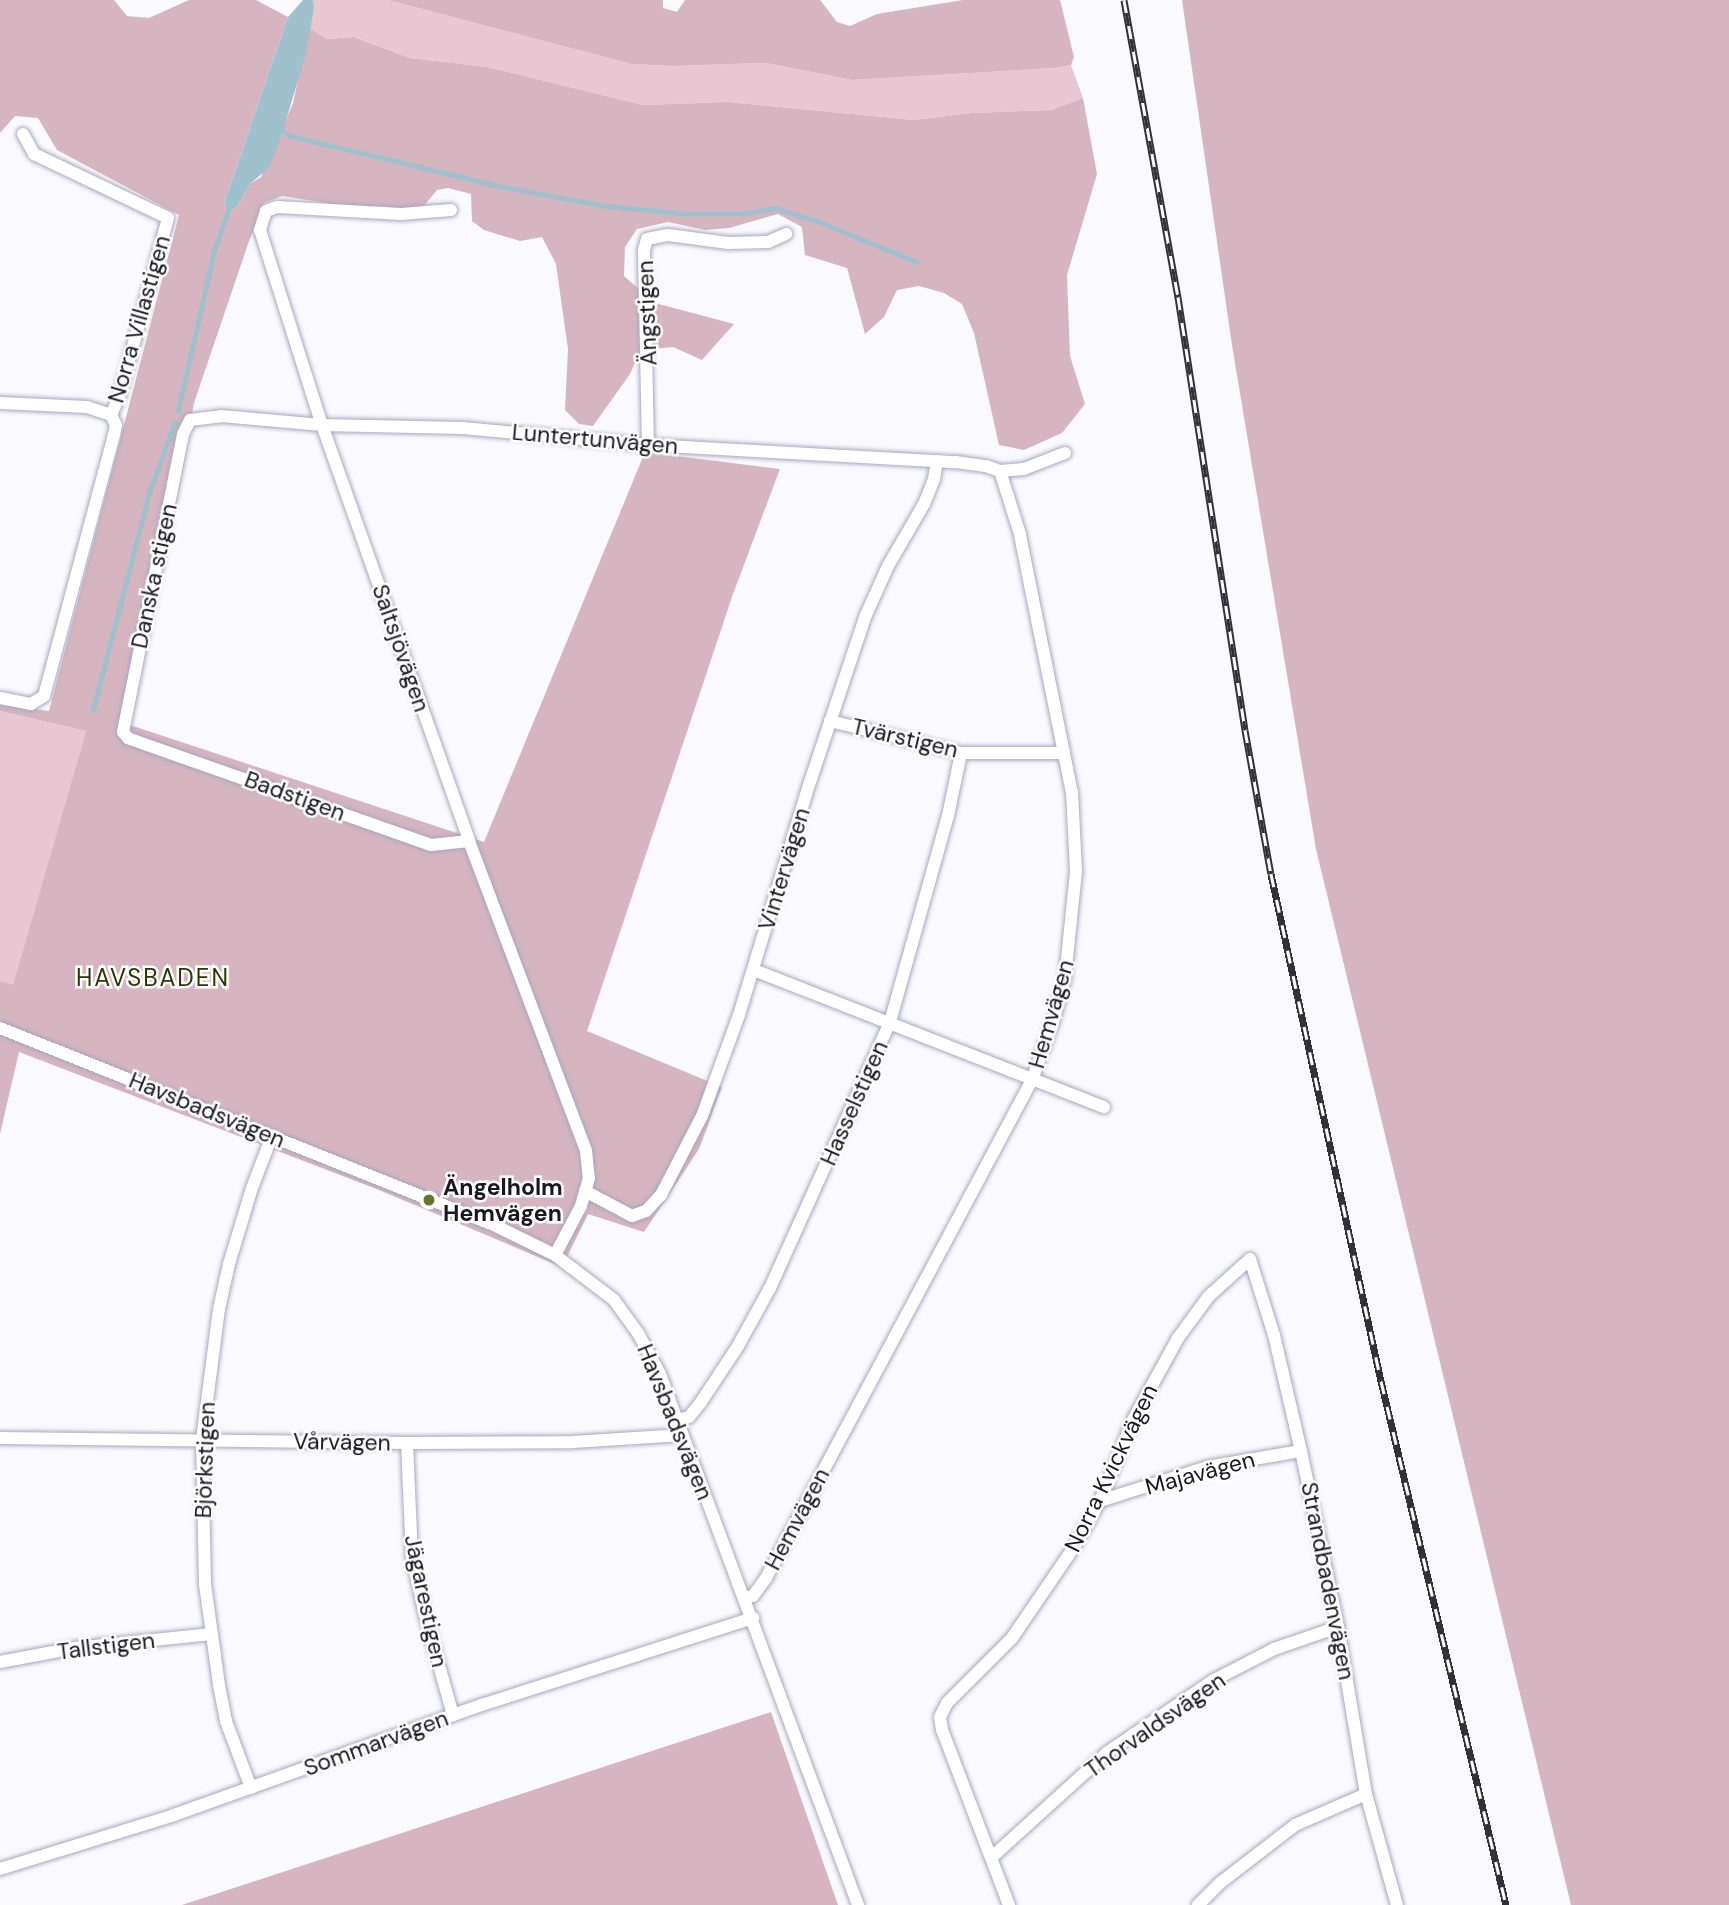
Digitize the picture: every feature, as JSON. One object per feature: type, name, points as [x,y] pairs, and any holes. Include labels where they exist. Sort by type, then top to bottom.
[{"type":"street","name":"Norra Villastigen","points":[[0,698],[37,702],[44,696],[114,435],[116,425],[111,415],[120,394],[168,218],[34,154],[23,134]]},
{"type":"street","name":"Saltsjövägen","points":[[451,210],[401,214],[277,207],[266,211],[261,222],[262,237],[322,425],[469,841],[586,1151],[589,1178],[581,1206],[555,1255]]},
{"type":"street","name":"Ängstigen","points":[[648,444],[649,360],[644,250],[647,239],[668,235],[728,243],[768,242],[786,234]]},
{"type":"street","points":[[0,403],[86,408],[111,415]]},
{"type":"street","name":"Luntertunvägen","points":[[190,420],[221,416],[322,425],[462,428],[648,444],[978,464],[1000,471]]},
{"type":"street","name":"Danska stigen","points":[[123,733],[183,434],[190,420]]},
{"type":"street","points":[[1000,471],[1024,469],[1065,453]]},
{"type":"street","name":"Vintervägen","points":[[585,1191],[632,1216],[646,1211],[661,1195],[702,1116],[754,970],[830,721],[866,615],[888,566],[924,504],[934,479],[937,461]]},
{"type":"street","name":"Hemvägen","points":[[744,1598],[753,1596],[766,1578],[1032,1080],[1054,1022],[1070,943],[1076,828],[1064,752],[1020,534],[1000,471]]},
{"type":"street","name":"Tvärstigen","points":[[830,721],[961,753],[1064,752]]},
{"type":"street","name":"Badstigen","points":[[123,733],[128,738],[431,845],[443,846],[469,841]]},
{"type":"street","name":"Hasselstigen","points":[[678,1420],[689,1417],[701,1402],[738,1346],[770,1289],[890,1022],[940,843],[961,753]]},
{"type":"street","points":[[754,970],[1104,1107]]},
{"type":"street","name":"Havsbadsvägen","points":[[0,1028],[496,1226],[555,1255],[614,1300],[638,1333],[678,1420],[858,1905]]},
{"type":"street","name":"Björkstigen","points":[[251,1788],[226,1721],[212,1634],[202,1535],[202,1440],[219,1309],[251,1188],[272,1136]]},
{"type":"street","name":"Strandbadenvägen","points":[[1250,1259],[1274,1335],[1301,1451],[1338,1627],[1366,1794],[1397,1905]]},
{"type":"street","name":"Norra Kvickvägen","points":[[1009,1905],[942,1730],[940,1717],[947,1703],[1012,1638],[1074,1547],[1100,1501],[1133,1420],[1178,1338],[1209,1296],[1250,1259]]},
{"type":"street","name":"Vårvägen","points":[[0,1438],[407,1443],[573,1442],[683,1436]]},
{"type":"street","name":"Jägarestigen","points":[[407,1443],[412,1556],[453,1716]]},
{"type":"street","name":"Majavägen","points":[[1100,1501],[1207,1467],[1301,1451]]},
{"type":"street","name":"Sommarvägen","points":[[0,1869],[251,1788],[453,1716],[753,1618]]},
{"type":"street","name":"Thorvaldsvägen","points":[[992,1857],[1108,1752],[1214,1680],[1274,1649],[1338,1627]]},
{"type":"street","name":"Tallstigen","points":[[0,1662],[75,1648],[212,1634]]},
{"type":"street","points":[[1198,1905],[1220,1882],[1295,1825],[1366,1794]]},
{"type":"shaded area","points":[[0,0],[114,0],[127,16],[149,18],[189,0],[256,0],[288,17],[224,204],[228,210],[236,208],[251,183],[261,177],[293,103],[309,28],[327,39],[354,37],[410,58],[487,67],[643,105],[728,102],[914,120],[972,113],[1051,110],[1083,98],[1097,174],[1067,275],[1070,356],[1085,404],[1062,433],[1024,450],[999,445],[974,333],[962,304],[944,293],[919,286],[897,290],[884,317],[865,334],[847,268],[805,255],[802,227],[778,214],[729,228],[705,230],[668,222],[637,229],[625,247],[624,276],[655,303],[734,324],[702,360],[673,347],[641,350],[630,374],[593,426],[579,424],[565,410],[568,349],[556,264],[542,237],[520,241],[484,230],[472,221],[471,194],[448,188],[437,190],[422,208],[359,208],[282,196],[264,203],[248,244],[194,403],[130,725],[484,842],[645,452],[780,469],[733,594],[587,1031],[722,1087],[699,1149],[644,1232],[588,1214],[562,1267],[377,1189],[19,1052],[0,1134],[0,981],[13,985],[86,731],[0,711],[0,704],[49,711],[179,215],[57,150],[38,118],[15,116],[0,133]]},
{"type":"shaded area","points":[[313,0],[388,0],[631,64],[672,66],[766,63],[852,80],[1071,65],[1083,98],[1051,110],[972,113],[914,120],[728,102],[643,105],[487,67],[410,58],[355,37],[327,39],[309,29]]},
{"type":"shaded area","points":[[388,0],[663,0],[663,8],[677,12],[685,0],[820,0],[837,22],[850,26],[877,14],[963,0],[1060,0],[1074,57],[1071,65],[1056,68],[852,80],[766,63],[672,66],[631,64]]},
{"type":"shaded area","points":[[1182,0],[1729,0],[1729,1905],[1571,1905],[1316,849],[1232,345]]},
{"type":"shaded area","points":[[0,711],[86,731],[13,986],[0,981]]},
{"type":"shaded area","points":[[771,1712],[838,1905],[182,1905]]},
{"type":"water","points":[[303,0],[313,0],[314,8],[306,54],[280,140],[270,167],[251,183],[236,208],[228,210],[224,204],[288,17]]},
{"type":"waterway","points":[[281,130],[291,136],[504,187],[607,206],[690,214],[742,214],[775,208],[820,222],[917,262]]},
{"type":"waterway","points":[[178,411],[214,251],[230,205]]},
{"type":"waterway","points":[[93,710],[150,490],[175,422]]},
{"type":"railway","points":[[1124,0],[1178,297],[1245,730],[1271,874],[1381,1381],[1506,1905]]},
{"type":"place","name":"Ängelholm Hemvägen","points":[[429,1200]]},
{"type":"district","name":"HAVSBADEN","points":[[153,978]]}]
